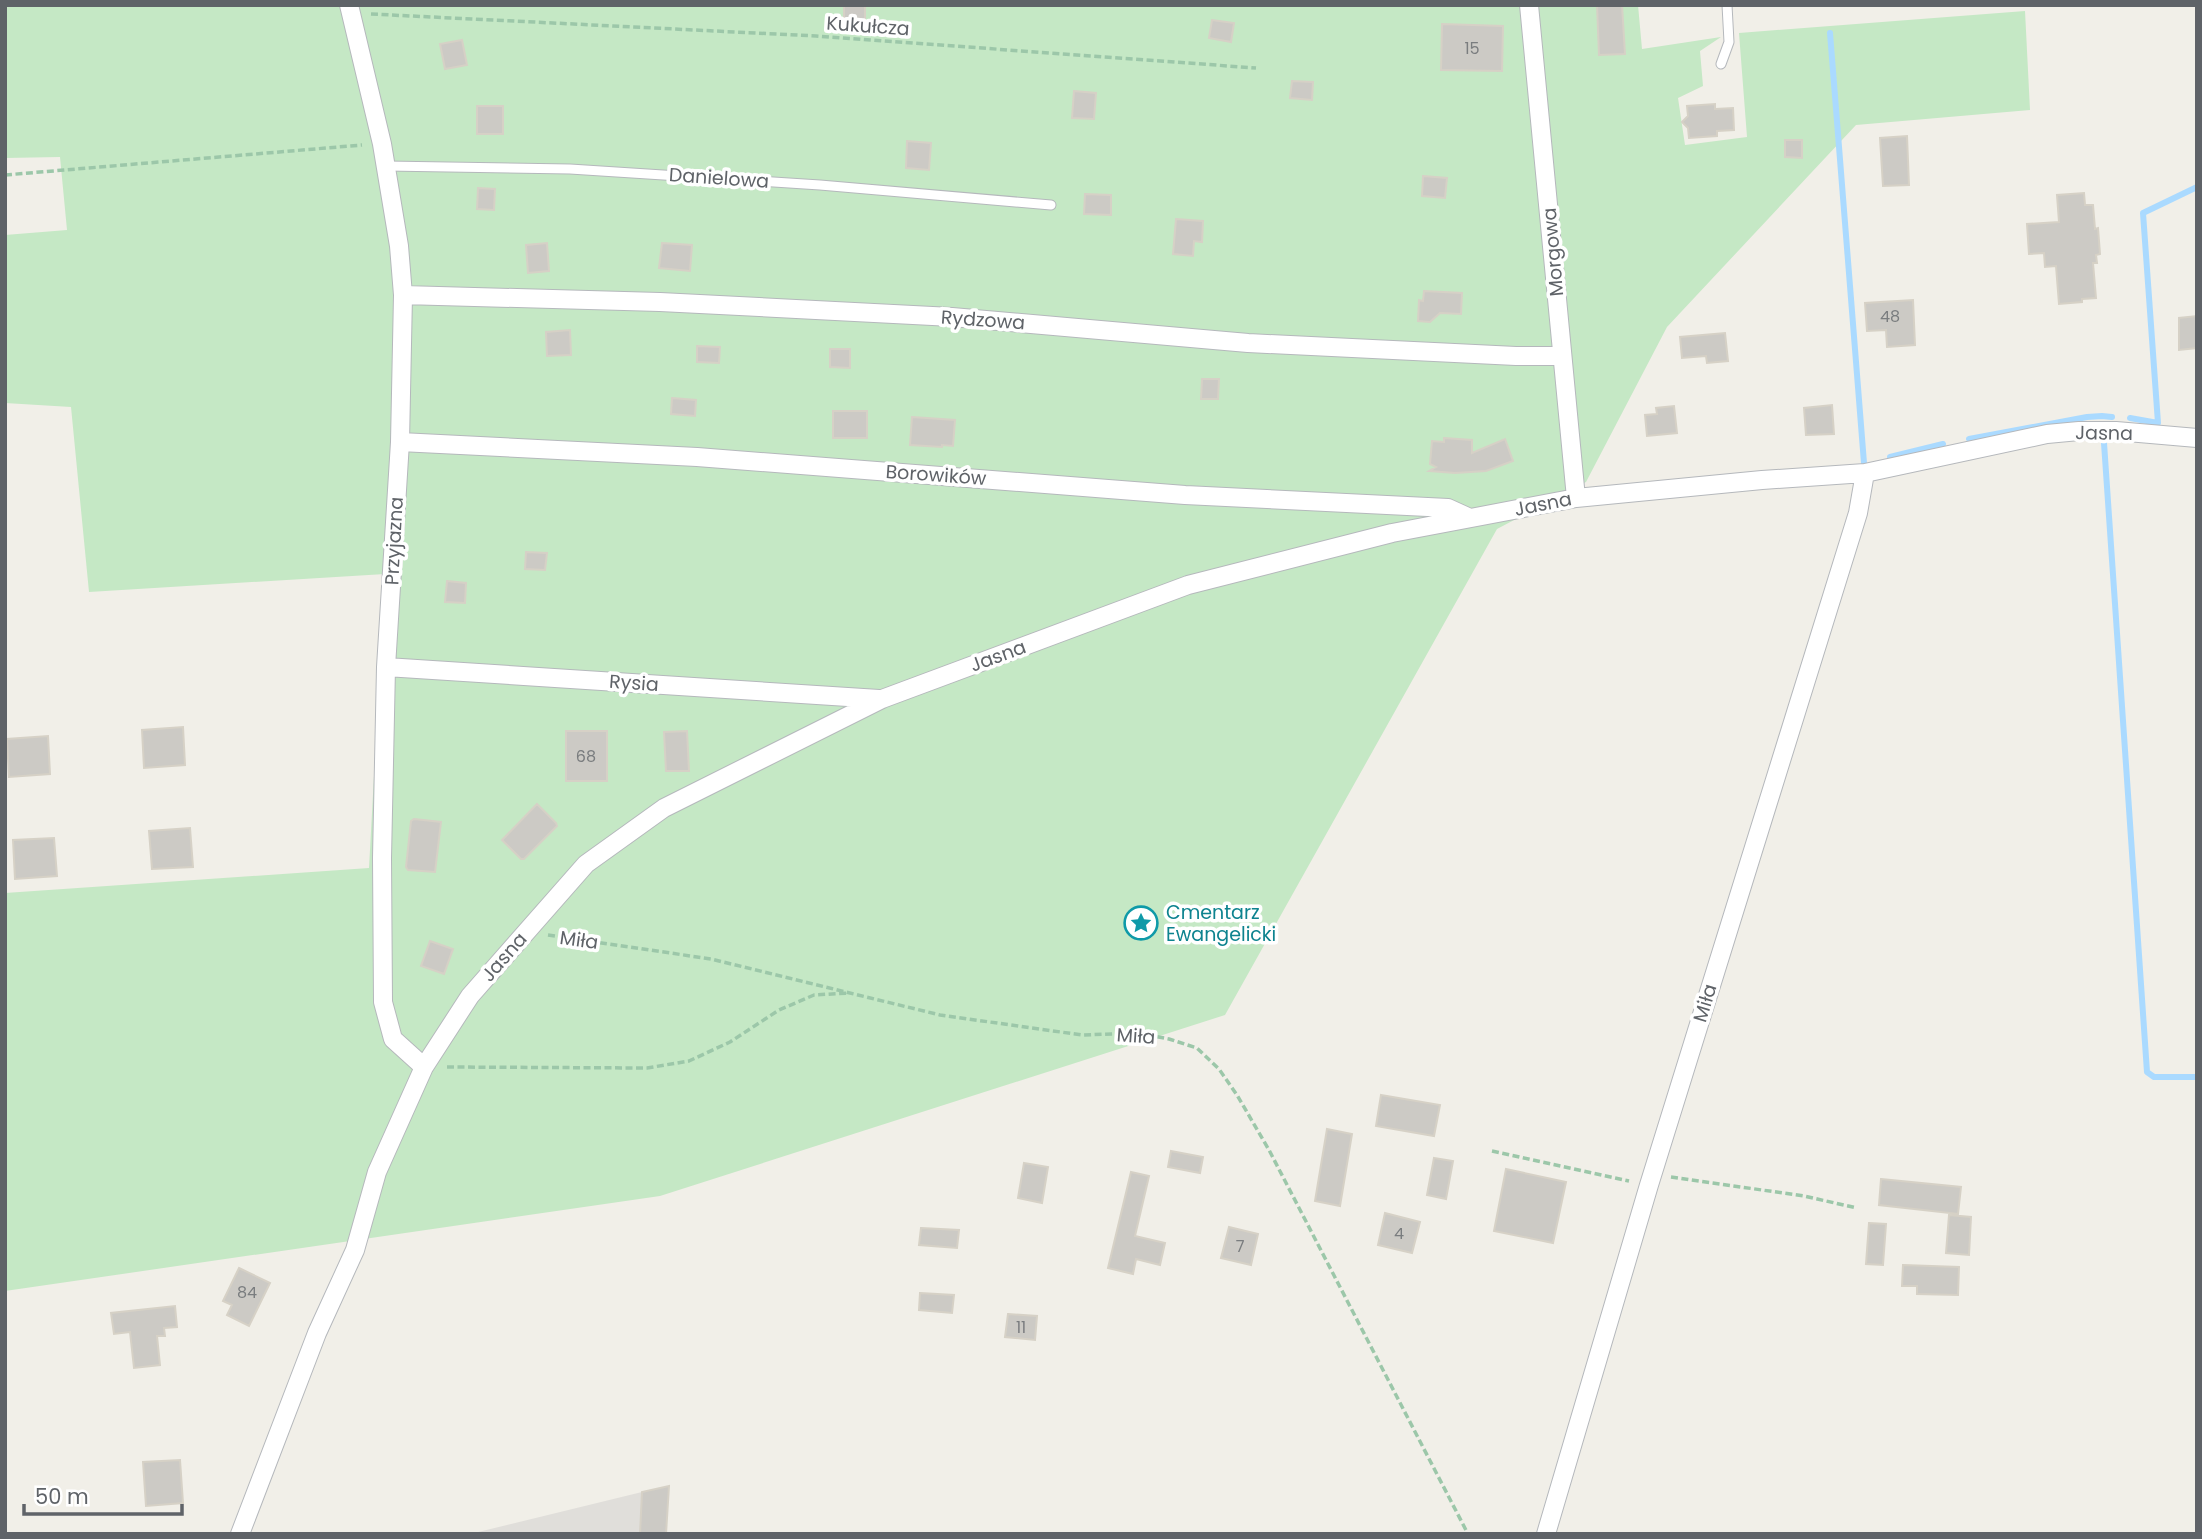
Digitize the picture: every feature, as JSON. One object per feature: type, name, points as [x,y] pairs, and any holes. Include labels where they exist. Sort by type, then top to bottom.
[{"type":"street","name":"Morgowa","points":[[1529,5],[1576,498]]},
{"type":"street","name":"Przyjazna","points":[[350,9],[382,144],[399,246],[403,295],[400,442],[386,667],[382,858],[383,1002],[393,1039],[424,1067]]},
{"type":"street","name":"Rydzowa","points":[[403,295],[674,302],[952,317],[1248,342],[1562,356]]},
{"type":"street","name":"Jasna","points":[[240,1534],[317,1333],[355,1250],[377,1172],[424,1067],[470,996],[586,864],[664,808],[882,699],[1188,585],[1392,533],[1576,498],[1865,473],[2047,434],[2116,431],[2197,438]]},
{"type":"street","name":"Borowików","points":[[400,442],[697,457],[1185,495],[1447,508],[1470,518]]},
{"type":"street","name":"Miła","points":[[1546,1534],[1650,1180],[1858,513],[1865,473]]},
{"type":"street","name":"Rysia","points":[[386,667],[882,699]]},
{"type":"lane","points":[[1721,64],[1729,41],[1727,5]]},
{"type":"lane","name":"Danielowa","points":[[386,166],[570,169],[820,185],[1051,205]]},
{"type":"path","name":"Kukułcza","points":[[350,9],[816,36],[1256,68]]},
{"type":"path","points":[[5,175],[382,144]]},
{"type":"path","name":"Miła","points":[[526,932],[711,959],[940,1015],[1082,1035],[1137,1033],[1197,1048],[1219,1069],[1269,1150],[1468,1534]]},
{"type":"path","points":[[424,1067],[647,1068],[689,1061],[730,1042],[779,1010],[814,995],[854,992]]},
{"type":"path","points":[[1492,1151],[1650,1180],[1804,1196],[1857,1208]]},
{"type":"shaded area","points":[[669,1486],[666,1534],[470,1534],[642,1492]]},
{"type":"green space","points":[[5,5],[1638,5],[1642,49],[1721,37],[1700,51],[1703,86],[1678,98],[1685,145],[1747,137],[1739,33],[2025,11],[2030,110],[1856,125],[1667,327],[1586,482],[1497,529],[1225,1015],[660,1196],[5,1291],[5,893],[369,868],[385,574],[89,592],[71,407],[5,403],[5,235],[67,230],[60,157],[5,158]]},
{"type":"building","points":[[844,5],[865,5],[865,25],[844,25]]},
{"type":"building","points":[[1597,5],[1622,5],[1625,54],[1599,55]]},
{"type":"building","points":[[1212,20],[1234,23],[1231,42],[1209,38]]},
{"type":"building","points":[[1442,24],[1503,26],[1502,71],[1441,70]]},
{"type":"building","points":[[462,40],[467,65],[445,69],[440,44]]},
{"type":"building","points":[[1292,81],[1313,82],[1312,100],[1290,98]]},
{"type":"building","points":[[1074,91],[1096,93],[1094,119],[1072,118]]},
{"type":"building","points":[[1715,104],[1715,109],[1733,108],[1734,130],[1717,131],[1717,136],[1689,138],[1688,128],[1682,122],[1688,116],[1687,106]]},
{"type":"building","points":[[477,106],[503,106],[503,134],[477,134]]},
{"type":"building","points":[[1907,136],[1909,185],[1883,186],[1880,138]]},
{"type":"building","points":[[1785,140],[1802,140],[1802,158],[1785,157]]},
{"type":"building","points":[[907,141],[931,143],[929,170],[906,168]]},
{"type":"building","points":[[1423,176],[1447,178],[1445,198],[1422,196]]},
{"type":"building","points":[[478,188],[495,189],[494,210],[477,209]]},
{"type":"building","points":[[2084,193],[2085,205],[2093,205],[2095,229],[2098,228],[2100,254],[2096,255],[2097,263],[2093,263],[2096,298],[2059,304],[2056,266],[2045,267],[2044,253],[2029,254],[2027,224],[2059,222],[2057,195]]},
{"type":"building","points":[[1085,194],[1111,195],[1111,215],[1084,214]]},
{"type":"building","points":[[1176,219],[1203,221],[1202,242],[1194,241],[1193,256],[1173,254]]},
{"type":"building","points":[[547,243],[549,271],[528,273],[526,245]]},
{"type":"building","points":[[662,243],[692,245],[690,271],[659,268]]},
{"type":"building","points":[[1424,291],[1462,293],[1461,314],[1440,313],[1430,322],[1418,321],[1419,300],[1423,301]]},
{"type":"building","points":[[1913,300],[1915,345],[1887,347],[1886,330],[1867,331],[1865,303]]},
{"type":"building","points":[[2197,316],[2197,348],[2179,350],[2179,318]]},
{"type":"building","points":[[570,330],[571,355],[547,356],[546,332]]},
{"type":"building","points":[[1725,333],[1728,361],[1707,363],[1706,356],[1682,358],[1680,337]]},
{"type":"building","points":[[697,346],[720,347],[719,363],[697,362]]},
{"type":"building","points":[[830,349],[850,349],[850,368],[830,367]]},
{"type":"building","points":[[1202,379],[1219,379],[1218,399],[1201,399]]},
{"type":"building","points":[[672,398],[696,400],[695,416],[671,414]]},
{"type":"building","points":[[1832,405],[1834,434],[1806,435],[1804,408]]},
{"type":"building","points":[[1674,406],[1677,433],[1647,436],[1645,415],[1657,414],[1656,408]]},
{"type":"building","points":[[833,411],[867,411],[867,438],[833,438]]},
{"type":"building","points":[[912,417],[955,420],[953,446],[910,445]]},
{"type":"building","points":[[1444,438],[1472,440],[1472,453],[1505,439],[1513,461],[1486,471],[1429,471],[1436,467],[1430,464],[1432,441],[1444,442]]},
{"type":"building","points":[[526,552],[547,553],[545,570],[525,569]]},
{"type":"building","points":[[447,581],[466,583],[465,603],[445,602]]},
{"type":"building","points":[[183,727],[185,765],[144,768],[142,730]]},
{"type":"building","points":[[566,731],[607,731],[607,781],[566,781]]},
{"type":"building","points":[[687,731],[689,771],[666,771],[664,732]]},
{"type":"building","points":[[48,736],[50,774],[9,777],[7,739]]},
{"type":"building","points":[[537,804],[557,826],[521,859],[502,840]]},
{"type":"building","points":[[411,821],[441,822],[435,872],[408,870],[406,867]]},
{"type":"building","points":[[190,828],[193,867],[152,869],[149,831]]},
{"type":"building","points":[[54,838],[57,876],[15,879],[13,840]]},
{"type":"building","points":[[430,941],[453,949],[444,974],[421,966]]},
{"type":"building","points":[[1381,1095],[1440,1105],[1434,1136],[1376,1126]]},
{"type":"building","points":[[1327,1129],[1352,1134],[1340,1206],[1315,1201]]},
{"type":"building","points":[[1171,1151],[1203,1157],[1200,1173],[1168,1167]]},
{"type":"building","points":[[1434,1158],[1453,1161],[1446,1199],[1427,1195]]},
{"type":"building","points":[[1024,1163],[1048,1167],[1042,1203],[1018,1198]]},
{"type":"building","points":[[1506,1169],[1566,1182],[1553,1243],[1494,1231]]},
{"type":"building","points":[[1131,1172],[1149,1176],[1135,1236],[1165,1243],[1160,1265],[1136,1259],[1133,1274],[1108,1268]]},
{"type":"building","points":[[1881,1179],[1961,1187],[1958,1214],[1879,1205]]},
{"type":"building","points":[[1385,1213],[1420,1222],[1412,1253],[1378,1245]]},
{"type":"building","points":[[1949,1215],[1971,1217],[1969,1255],[1946,1253]]},
{"type":"building","points":[[1869,1223],[1886,1224],[1883,1265],[1866,1264]]},
{"type":"building","points":[[1229,1227],[1258,1234],[1251,1265],[1221,1258]]},
{"type":"building","points":[[921,1228],[959,1230],[957,1248],[919,1245]]},
{"type":"building","points":[[1903,1265],[1959,1267],[1958,1295],[1917,1294],[1917,1286],[1902,1286]]},
{"type":"building","points":[[239,1268],[270,1283],[249,1326],[227,1315],[232,1305],[223,1301]]},
{"type":"building","points":[[920,1293],[954,1295],[952,1313],[919,1310]]},
{"type":"building","points":[[175,1306],[177,1327],[164,1328],[165,1336],[157,1336],[160,1365],[134,1368],[130,1332],[114,1334],[111,1313]]},
{"type":"building","points":[[1008,1314],[1037,1316],[1035,1340],[1005,1337]]},
{"type":"building","points":[[180,1460],[183,1503],[146,1506],[143,1462]]},
{"type":"building","points":[[669,1486],[666,1534],[640,1534],[642,1492]]},
{"type":"waterway","points":[[1830,33],[1864,463]]},
{"type":"waterway","points":[[2130,418],[2158,423],[2143,213],[2197,187]]},
{"type":"waterway","points":[[1969,439],[2087,417],[2112,417]]},
{"type":"waterway","points":[[2104,443],[2147,1072],[2154,1077],[2197,1077]]},
{"type":"waterway","points":[[1890,457],[1943,444]]},
{"type":"place","name":"Cmentarz Ewangelicki","points":[[1141,923]]}]
